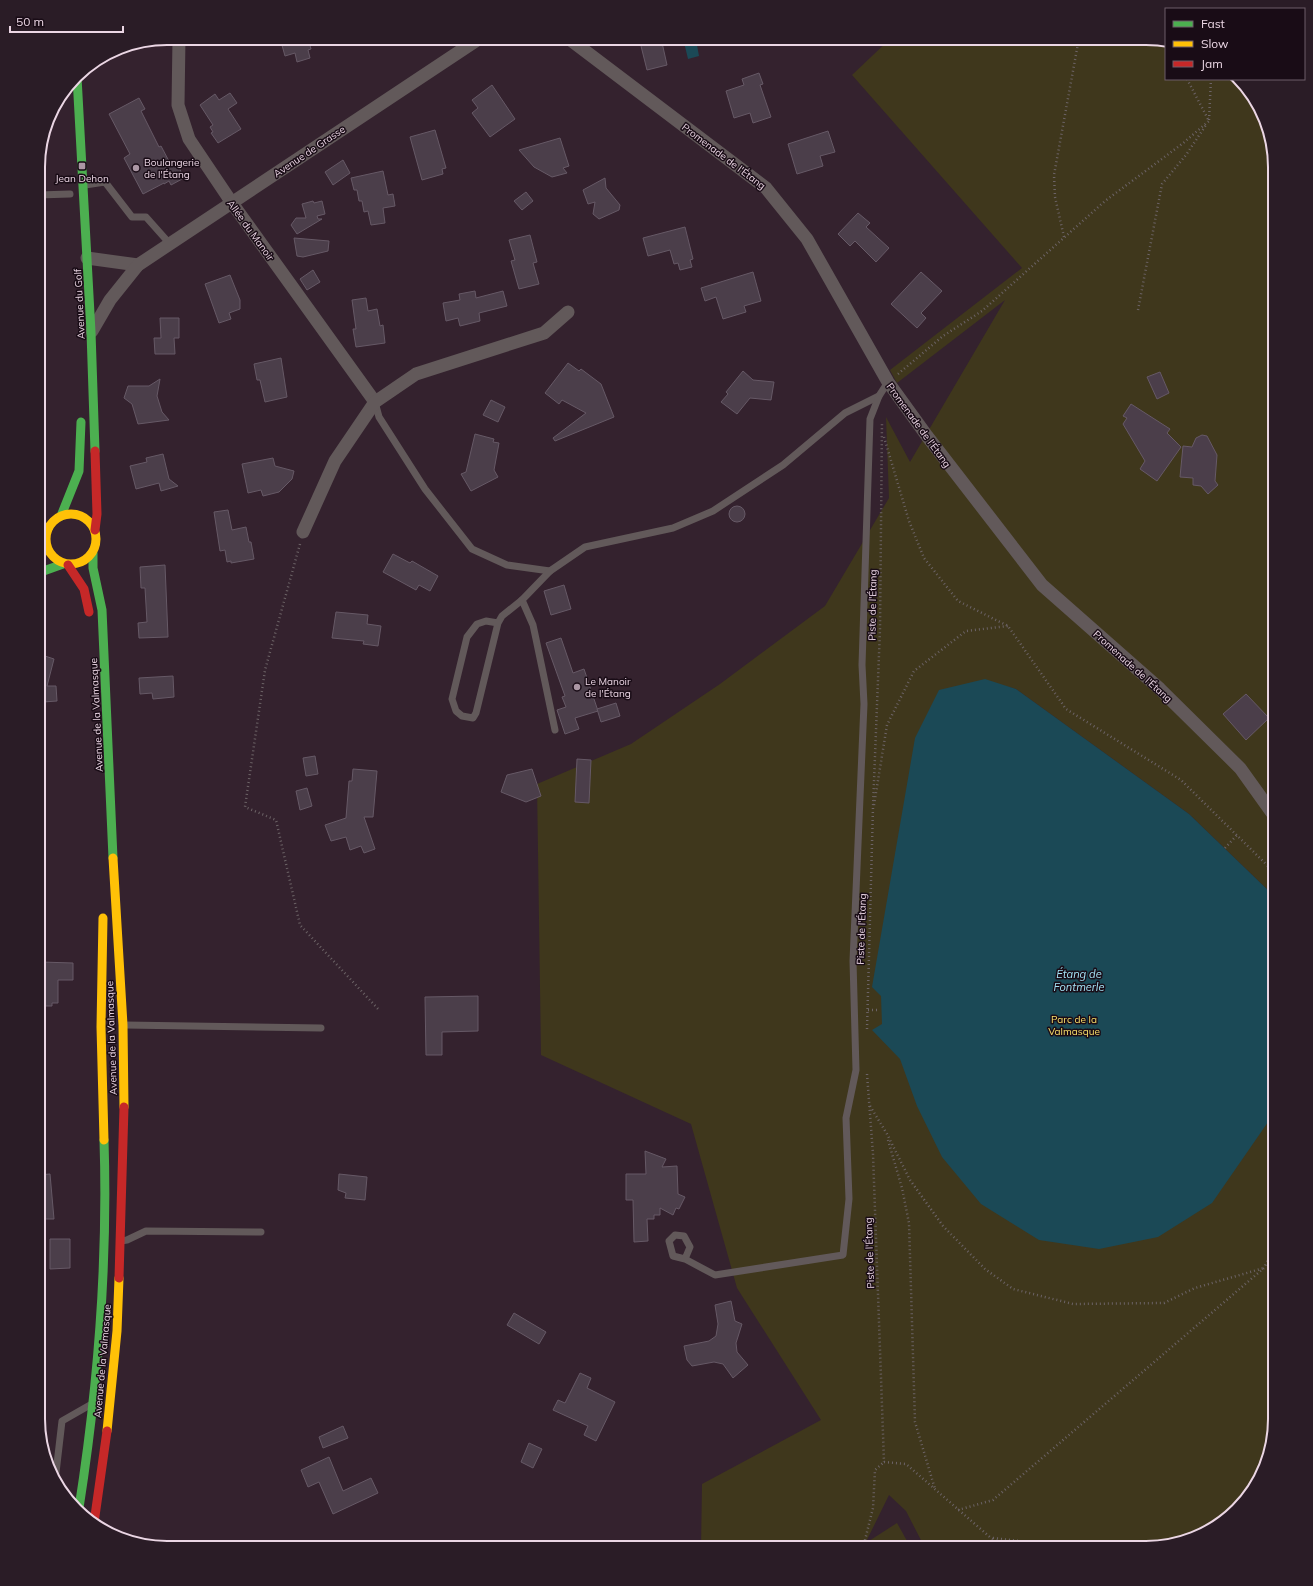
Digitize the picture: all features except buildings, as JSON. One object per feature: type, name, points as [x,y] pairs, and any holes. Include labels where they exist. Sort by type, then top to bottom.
[{"type":"main road","name":"Avenue du Golf","points":[[77,85],[91,332],[98,514],[95,530]]},
{"type":"main road","points":[[78,285],[87,258]]},
{"type":"main road","points":[[45,533],[61,516],[76,479],[81,459],[81,415]]},
{"type":"main road","points":[[45,571],[66,564],[82,562],[93,553],[97,538],[91,523],[77,514],[61,516]]},
{"type":"main road","points":[[49,527],[46,535],[46,544],[55,559],[66,564],[84,589],[89,619]]},
{"type":"main road","name":"Avenue de la Valmasque","points":[[80,1504],[94,1404],[100,1333],[112,1025],[114,869],[102,610],[93,568],[93,553]]},
{"type":"main road","name":"Avenue de la Valmasque","points":[[95,1517],[112,1393],[117,1331],[121,1241],[124,1099],[112,1025],[104,948],[102,910]]},
{"type":"street","name":"Allée du Manoir","points":[[179,45],[178,105],[189,139],[232,203],[375,402]]},
{"type":"street","name":"Avenue de Grasse","points":[[91,332],[110,300],[138,265],[469,45]]},
{"type":"street","name":"Promenade de l'Étang","points":[[577,45],[766,188],[807,239],[888,382],[927,436],[1042,585],[1166,695],[1240,768],[1268,807]]},
{"type":"street","points":[[87,258],[138,265]]},
{"type":"street","points":[[303,532],[335,461],[375,402],[416,374],[544,333],[568,312]]},
{"type":"lane","points":[[83,186],[105,182],[132,216],[146,217],[170,244]]},
{"type":"lane","points":[[45,195],[70,194]]},
{"type":"lane","points":[[685,1259],[715,1275],[843,1255],[849,1199],[846,1118],[856,1070],[853,961],[863,712],[862,665],[870,419],[879,396],[888,382]]},
{"type":"lane","points":[[498,623],[486,621],[477,624],[467,637],[452,699],[456,711],[462,716],[473,718],[476,713],[498,623],[502,616],[522,600],[550,571],[585,547],[673,528],[713,511],[783,466],[845,413],[879,396]]},
{"type":"lane","points":[[375,402],[379,417],[425,489],[472,549],[507,565],[550,571]]},
{"type":"lane","points":[[522,600],[535,632],[555,730]]},
{"type":"lane","points":[[112,1025],[321,1028]]},
{"type":"lane","points":[[121,1241],[127,1240],[146,1231],[261,1232]]},
{"type":"lane","points":[[56,1471],[62,1421],[94,1404]]},
{"type":"path","points":[[1064,237],[1055,197],[1054,175],[1078,45]]},
{"type":"path","points":[[1188,80],[1209,121]]},
{"type":"path","points":[[1138,310],[1162,184],[1186,155],[1209,121],[1211,80]]},
{"type":"path","points":[[888,382],[943,336],[982,311],[1105,201],[1182,144],[1209,121]]},
{"type":"path","name":"Piste de l'Étang","points":[[867,1033],[873,807],[880,629],[882,418]]},
{"type":"path","points":[[883,433],[909,521],[924,558],[958,602],[1008,626],[1066,708],[1181,780],[1268,867]]},
{"type":"path","points":[[303,532],[265,670],[245,807],[276,820],[300,925],[380,1011]]},
{"type":"path","points":[[873,807],[876,799],[887,725],[914,671],[966,631],[1008,626]]},
{"type":"path","points":[[1225,848],[1237,835]]},
{"type":"path","points":[[868,1010],[880,1010]]},
{"type":"path","name":"Piste de l'Étang","points":[[867,1070],[873,1154],[884,1462]]},
{"type":"path","points":[[869,1105],[887,1134],[910,1180],[943,1226],[985,1269],[1013,1289],[1073,1304],[1164,1302],[1195,1288],[1264,1268]]},
{"type":"path","points":[[887,1134],[902,1188],[909,1223],[915,1422],[935,1490]]},
{"type":"path","points":[[958,1510],[993,1500],[1264,1268],[1268,1260]]},
{"type":"path","points":[[865,1541],[873,1508],[875,1470],[884,1462],[906,1464],[958,1510],[996,1541]]},
{"type":"path","points":[[991,1538],[1019,1541]]},
{"type":"green space","name":"Parc de la Valmasque","points":[[884,45],[1154,45],[1165,46],[1165,80],[1231,80],[1243,93],[1252,106],[1259,120],[1264,136],[1268,167],[1268,890],[1189,814],[1016,689],[994,683],[1268,931],[1267,1435],[1259,1466],[1243,1493],[1220,1516],[1207,1525],[1193,1532],[1177,1537],[1146,1541],[921,1541],[906,1511],[889,1495],[866,1541],[701,1541],[702,1484],[821,1420],[737,1288],[691,1124],[541,1055],[537,784],[631,744],[720,684],[825,606],[889,498],[886,417],[910,462],[1005,300],[897,383],[890,370],[1022,268],[852,75]]},
{"type":"green space","points":[[897,1523],[907,1541],[869,1541]]},
{"type":"water","points":[[685,45],[697,45],[699,56],[688,59]]},
{"type":"water","name":"Étang de Fontmerle","points":[[985,679],[1016,689],[1189,814],[1268,890],[1268,1122],[1212,1203],[1158,1237],[1099,1249],[1039,1240],[981,1204],[942,1157],[917,1106],[900,1059],[872,1030],[882,1024],[881,996],[872,987],[915,738],[939,690]]},
{"type":"traffic: fast","points":[[77,85],[91,332],[95,451]]},
{"type":"traffic: fast","points":[[61,516],[79,471],[81,422]]},
{"type":"traffic: fast","points":[[45,533],[49,527]]},
{"type":"traffic: fast","points":[[93,553],[93,568],[102,610],[113,858]]},
{"type":"traffic: fast","points":[[45,570],[63,564]]},
{"type":"traffic: fast","points":[[80,1504],[86,1462],[100,1324],[103,1278],[105,1186],[104,1140]]},
{"type":"traffic: slow","points":[[66,514],[76,514],[89,521],[96,534],[96,539],[96,544],[89,557],[76,564],[66,564],[57,560],[50,553],[46,544],[46,534],[50,525],[57,518],[66,514]]},
{"type":"traffic: slow","points":[[113,858],[123,1025],[124,1107]]},
{"type":"traffic: slow","points":[[103,918],[101,1027],[104,1140]]},
{"type":"traffic: slow","points":[[107,1431],[117,1331],[119,1278]]},
{"type":"traffic: jam","points":[[95,451],[97,514],[95,530]]},
{"type":"traffic: jam","points":[[68,565],[84,589],[89,612]]},
{"type":"traffic: jam","points":[[119,1278],[124,1107]]},
{"type":"traffic: jam","points":[[95,1517],[107,1431]]},
{"type":"place","name":"Jean Dehon","points":[[82,166]]},
{"type":"place","name":"Boulangerie de l'Étang","points":[[136,168]]},
{"type":"place","name":"Le Manoir de l'Étang","points":[[577,687]]}]
